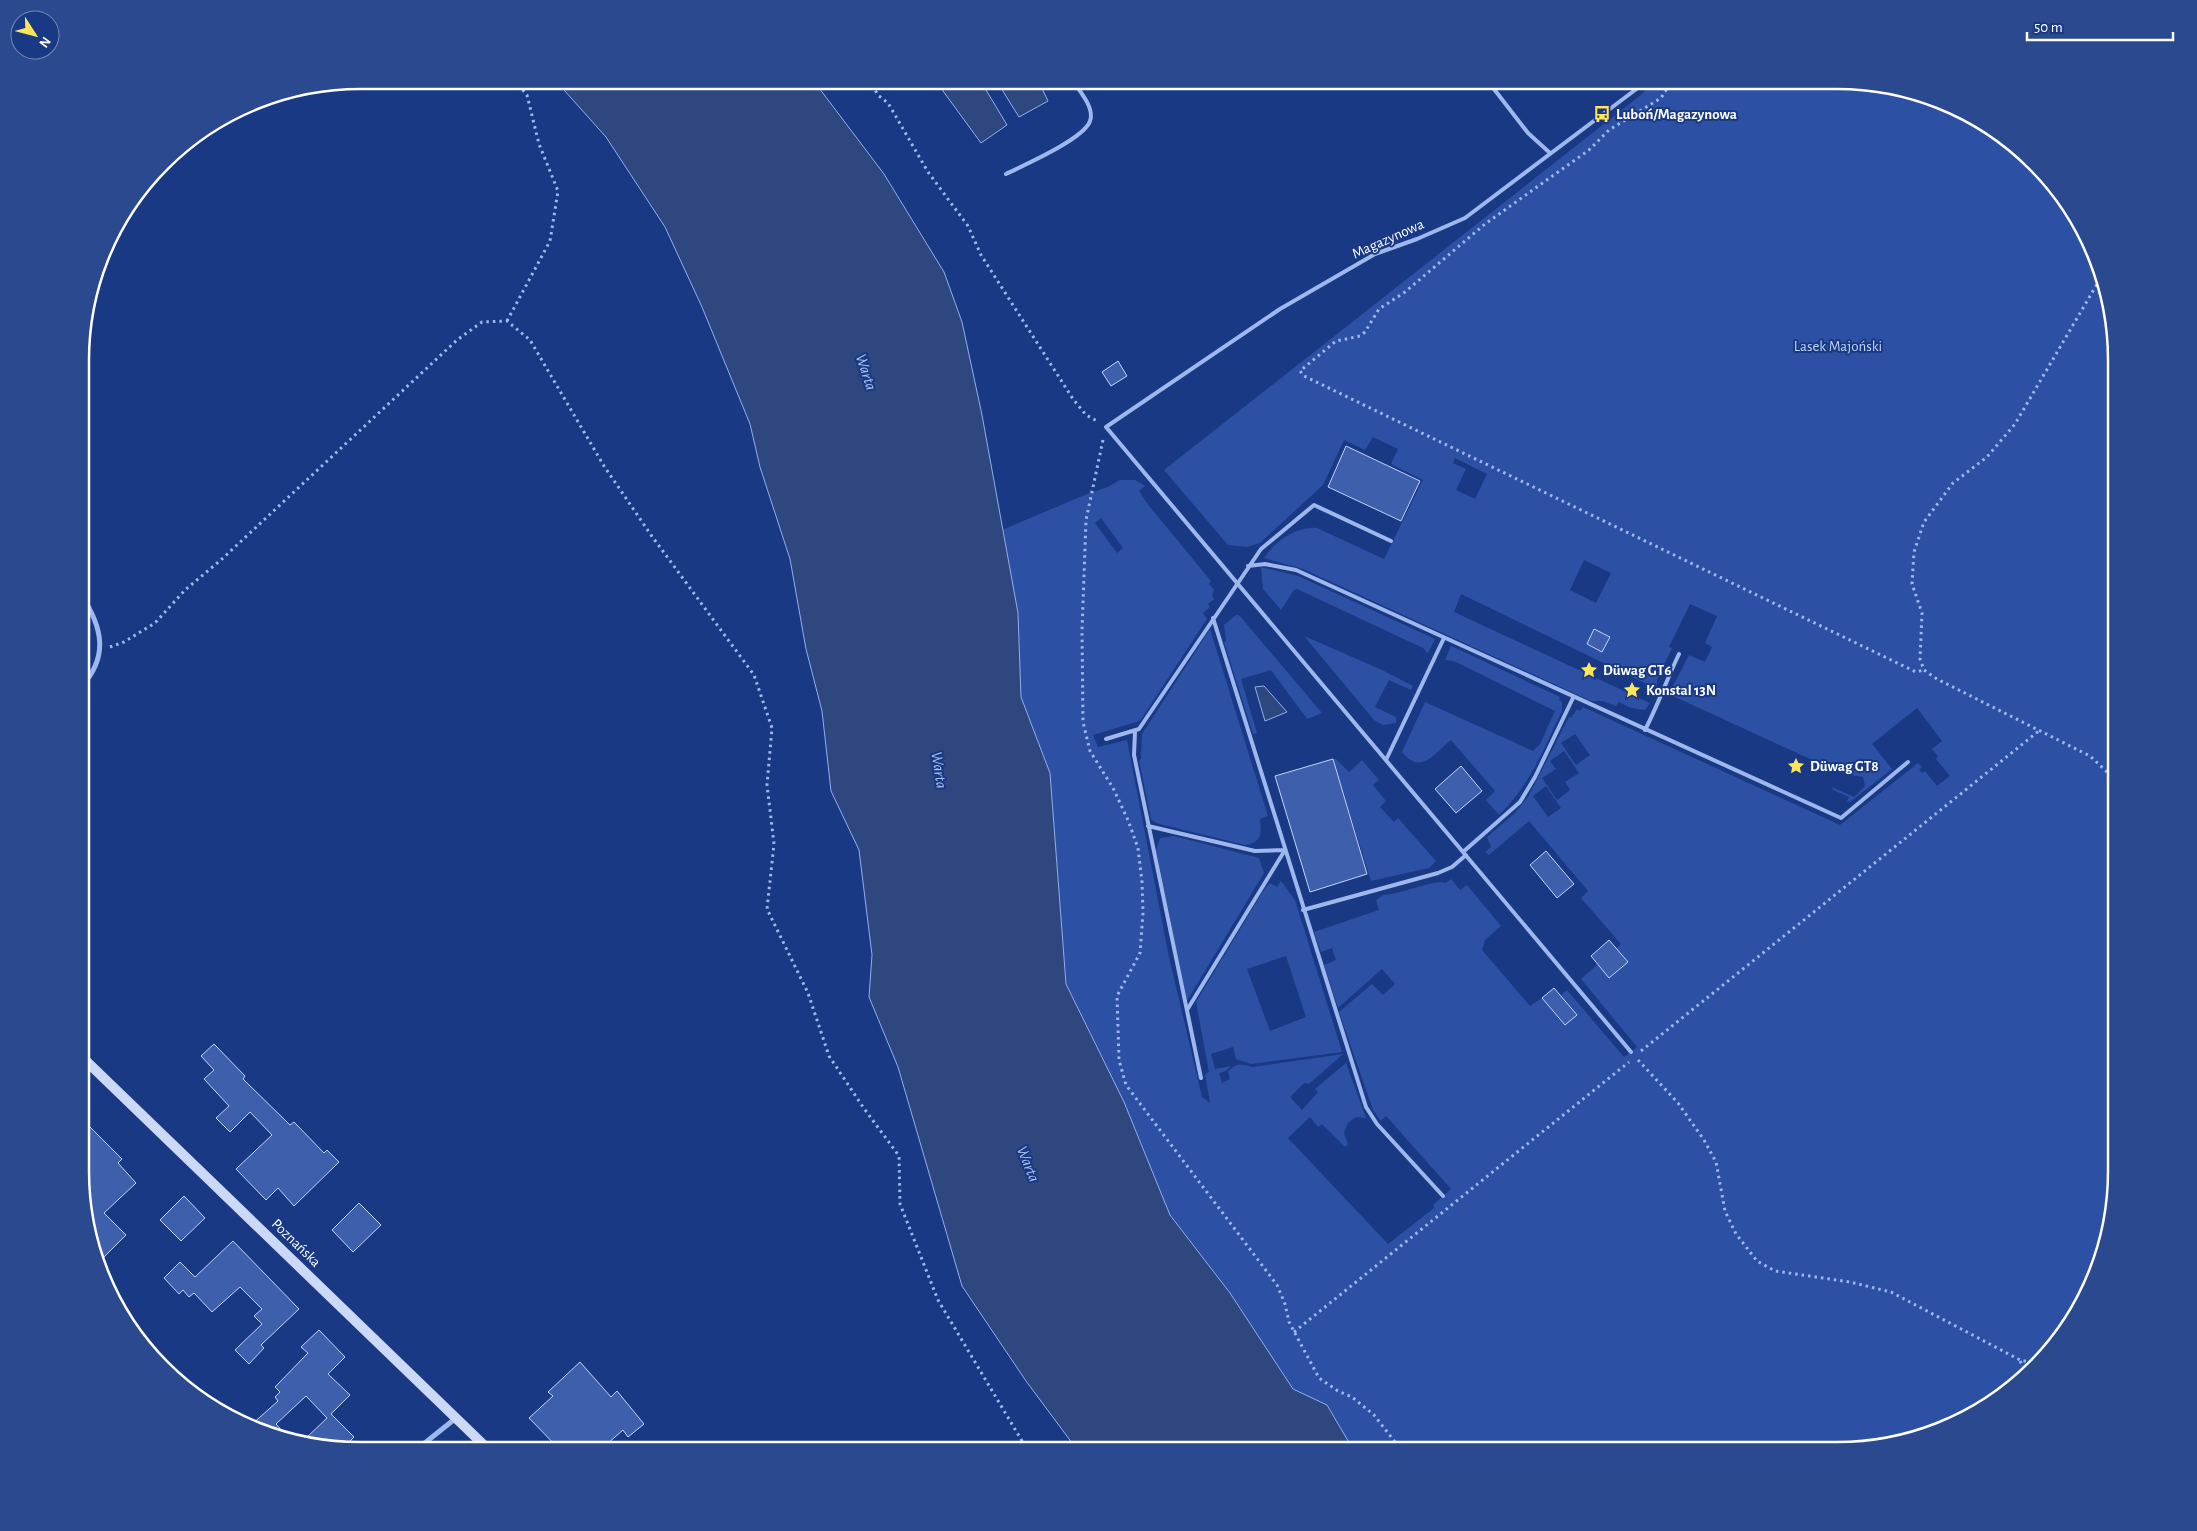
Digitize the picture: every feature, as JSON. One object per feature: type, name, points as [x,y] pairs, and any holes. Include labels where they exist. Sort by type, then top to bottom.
[{"type":"street","points":[[89,609],[99,627],[100,651],[89,678]]},
{"type":"street","name":"Poznańska","points":[[89,1064],[481,1442]]},
{"type":"street","points":[[426,1442],[456,1418]]},
{"type":"lane","points":[[1006,174],[1050,152],[1084,130],[1091,120],[1090,109],[1078,89]]},
{"type":"lane","points":[[1494,89],[1528,133],[1550,153]]},
{"type":"lane","name":"Magazynowa","points":[[1106,427],[1280,309],[1375,254],[1465,218],[1635,89]]},
{"type":"lane","points":[[1106,427],[1631,1052]]},
{"type":"lane","points":[[1201,1078],[1134,755],[1136,732],[1158,703],[1248,566],[1261,550],[1314,505],[1391,541]]},
{"type":"lane","points":[[1248,566],[1265,564],[1296,570],[1573,698],[1841,818],[1908,762]]},
{"type":"lane","points":[[1213,618],[1366,1107],[1377,1124],[1443,1196]]},
{"type":"lane","points":[[1386,760],[1444,638]]},
{"type":"lane","points":[[1645,730],[1663,694],[1679,654]]},
{"type":"lane","points":[[1303,910],[1438,873],[1452,867],[1520,802],[1535,777],[1573,698]]},
{"type":"lane","points":[[1106,739],[1136,732]]},
{"type":"lane","points":[[1148,826],[1255,850],[1285,850]]},
{"type":"lane","points":[[1187,1010],[1285,850]]},
{"type":"path","points":[[507,321],[550,241],[558,191],[539,144],[527,94],[522,89]]},
{"type":"path","points":[[875,89],[888,103],[928,172],[968,226],[981,255],[1073,399],[1086,415],[1106,427]]},
{"type":"path","points":[[1667,89],[1661,98],[1608,130],[1588,150],[1485,224],[1405,292],[1379,309],[1365,332],[1360,336],[1336,341],[1300,370],[1304,376],[1899,664],[1916,672],[1924,670]]},
{"type":"path","points":[[2097,283],[2015,424],[1988,457],[1953,483],[1924,522],[1914,552],[1912,584],[1922,613],[1920,659],[1924,670],[1937,679],[2090,756],[2106,772],[2108,777]]},
{"type":"path","points":[[100,651],[124,642],[155,623],[185,590],[229,553],[457,340],[482,322],[507,321],[530,340],[604,466],[645,528],[754,675],[772,728],[768,785],[774,844],[767,909],[808,993],[829,1056],[899,1156],[900,1204],[938,1300],[1023,1442]]},
{"type":"path","points":[[1294,1332],[2040,730]]},
{"type":"path","points":[[1635,1056],[1678,1103],[1700,1133],[1716,1162],[1725,1211],[1736,1234],[1757,1261],[1774,1271],[1850,1282],[1891,1292],[2020,1360],[2030,1362]]},
{"type":"path","points":[[2020,1360],[2024,1368]]},
{"type":"green space","name":"Lasek Majoński","points":[[1647,89],[1855,89],[1890,94],[1925,103],[1973,125],[1988,134],[2029,168],[2063,209],[2088,256],[2099,289],[2108,342],[2108,1189],[2099,1242],[2088,1275],[2063,1322],[2029,1363],[1988,1397],[1941,1422],[1908,1433],[1855,1442],[1349,1442],[1327,1406],[1293,1389],[1230,1293],[1170,1215],[1124,1102],[1066,984],[1050,773],[1021,697],[1018,613],[1002,530],[1108,487],[1120,480],[1135,480],[1145,486],[1139,491],[1146,502],[1211,581],[1209,584],[1214,590],[1212,596],[1214,599],[1208,604],[1210,607],[1203,613],[1207,619],[1140,721],[1093,735],[1098,747],[1127,740],[1169,957],[1202,1097],[1210,1103],[1205,1074],[1209,1072],[1196,1002],[1265,888],[1270,883],[1277,887],[1281,881],[1295,900],[1342,1052],[1251,1064],[1236,1059],[1233,1047],[1211,1054],[1215,1069],[1231,1066],[1226,1071],[1219,1073],[1222,1083],[1230,1079],[1228,1072],[1239,1065],[1252,1067],[1343,1054],[1309,1084],[1304,1083],[1290,1097],[1302,1110],[1318,1092],[1315,1089],[1346,1063],[1366,1118],[1356,1117],[1348,1123],[1344,1133],[1348,1144],[1345,1147],[1322,1124],[1318,1127],[1310,1117],[1288,1138],[1388,1244],[1434,1208],[1433,1205],[1451,1189],[1386,1116],[1381,1121],[1373,1110],[1339,1012],[1372,984],[1383,995],[1395,984],[1382,969],[1338,1008],[1324,965],[1336,960],[1332,948],[1321,952],[1314,932],[1379,910],[1376,900],[1383,895],[1398,893],[1433,883],[1446,883],[1451,879],[1460,890],[1467,885],[1501,926],[1485,940],[1482,950],[1530,1006],[1542,998],[1565,1025],[1560,996],[1567,990],[1624,1057],[1637,1047],[1581,979],[1621,944],[1581,898],[1588,891],[1529,821],[1489,855],[1485,852],[1491,847],[1487,837],[1514,814],[1528,797],[1569,717],[1571,718],[1577,709],[1580,711],[1583,707],[1840,825],[1918,763],[1922,767],[1919,770],[1923,773],[1925,771],[1937,786],[1950,776],[1936,759],[1938,756],[1932,749],[1942,741],[1917,708],[1872,744],[1892,769],[1850,802],[1847,801],[1849,797],[1833,790],[1832,787],[1854,797],[1865,786],[1863,777],[1844,774],[1673,696],[1673,686],[1689,655],[1705,662],[1712,647],[1705,643],[1717,616],[1690,604],[1669,647],[1672,648],[1657,680],[1657,689],[1461,594],[1454,612],[1650,703],[1645,710],[1631,708],[1619,702],[1616,706],[1602,701],[1591,701],[1303,569],[1264,558],[1274,546],[1294,532],[1302,529],[1317,528],[1384,559],[1423,480],[1391,464],[1398,449],[1373,437],[1365,450],[1344,440],[1323,485],[1260,543],[1247,547],[1228,545],[1164,470]],"holes":[[[1455,458],[1487,474],[1475,499],[1456,490],[1466,469],[1453,463]],[[1101,518],[1123,548],[1117,553],[1095,523]],[[1584,560],[1611,573],[1596,603],[1570,590]],[[1575,734],[1590,755],[1576,765],[1561,743]],[[1564,751],[1579,773],[1565,782],[1570,790],[1557,800],[1542,778],[1556,769],[1550,761]],[[1546,786],[1561,808],[1548,817],[1533,796]],[[1286,956],[1306,1017],[1270,1031],[1247,969]]]},
{"type":"green space","points":[[1261,567],[1298,576],[1435,639],[1428,653],[1423,648],[1297,589],[1294,590],[1281,610],[1263,589]]},
{"type":"green space","points":[[1236,615],[1239,615],[1322,713],[1307,719],[1271,670],[1241,679],[1257,733],[1253,734],[1224,642],[1226,641],[1224,625]]},
{"type":"green space","points":[[1210,629],[1268,816],[1260,819],[1261,829],[1257,840],[1245,845],[1156,823],[1151,819],[1139,760],[1141,759],[1142,734]]},
{"type":"green space","points":[[1304,636],[1382,670],[1413,686],[1411,690],[1389,680],[1375,707],[1396,717],[1396,723],[1383,725],[1374,720]]},
{"type":"green space","points":[[1451,646],[1560,697],[1559,700],[1562,702],[1562,711],[1528,779],[1499,815],[1486,800],[1495,791],[1451,740],[1428,760],[1422,762],[1409,759],[1402,752],[1425,702],[1533,751],[1540,744],[1555,711],[1454,661],[1445,660]]},
{"type":"green space","points":[[1333,759],[1336,759],[1349,772],[1362,760],[1379,780],[1373,785],[1386,801],[1380,807],[1394,822],[1398,818],[1436,861],[1429,868],[1371,881]]},
{"type":"green space","points":[[1174,836],[1259,858],[1264,873],[1187,1001],[1156,850],[1160,838]]},
{"type":"water","name":"Warta","points":[[563,89],[820,89],[884,174],[944,272],[962,322],[982,415],[1018,613],[1021,697],[1050,773],[1066,984],[1124,1102],[1170,1215],[1230,1293],[1293,1389],[1327,1405],[1349,1442],[1071,1442],[1026,1381],[962,1286],[898,1067],[869,997],[872,955],[859,850],[831,791],[822,711],[806,649],[790,559],[760,467],[750,424],[702,307],[665,227],[606,137]]},
{"type":"water","points":[[942,89],[985,89],[1007,125],[981,143]]},
{"type":"water","points":[[1002,89],[1042,89],[1048,101],[1019,117]]},
{"type":"water","points":[[1264,686],[1287,712],[1265,721],[1255,687]]},
{"type":"building","points":[[1118,361],[1127,376],[1111,386],[1102,372]]},
{"type":"building","points":[[1346,446],[1420,481],[1401,521],[1328,487]]},
{"type":"building","points":[[1594,629],[1610,637],[1602,652],[1587,644]]},
{"type":"building","points":[[1333,759],[1367,874],[1310,892],[1275,776]]},
{"type":"building","points":[[1461,766],[1482,791],[1456,813],[1435,789]]},
{"type":"building","points":[[1546,851],[1574,884],[1557,898],[1530,865]]},
{"type":"building","points":[[1609,940],[1628,962],[1609,978],[1591,956]]},
{"type":"building","points":[[1554,988],[1577,1015],[1565,1025],[1542,998]]},
{"type":"building","points":[[214,1044],[245,1076],[243,1079],[290,1125],[294,1122],[324,1153],[327,1150],[339,1162],[294,1206],[278,1188],[266,1200],[236,1169],[272,1135],[250,1112],[230,1132],[216,1118],[229,1106],[204,1079],[214,1070],[201,1056]]},
{"type":"building","points":[[89,1126],[122,1159],[118,1163],[136,1183],[104,1213],[126,1235],[103,1258],[94,1224],[89,1189]]},
{"type":"building","points":[[184,1196],[205,1218],[181,1241],[160,1220]]},
{"type":"building","points":[[359,1203],[381,1225],[353,1252],[332,1230]]},
{"type":"building","points":[[233,1241],[299,1309],[261,1345],[264,1348],[249,1364],[235,1350],[262,1324],[254,1316],[262,1309],[240,1287],[212,1312],[194,1293],[189,1297],[183,1290],[179,1294],[164,1278],[180,1262],[195,1277]]},
{"type":"building","points":[[319,1330],[345,1357],[328,1374],[350,1395],[331,1414],[354,1437],[349,1442],[307,1437],[327,1418],[306,1396],[276,1424],[282,1431],[255,1422],[278,1401],[275,1397],[280,1392],[275,1387],[308,1353],[301,1347]]},
{"type":"building","points":[[580,1362],[611,1397],[617,1391],[644,1424],[628,1437],[623,1430],[609,1442],[552,1442],[529,1418],[553,1396],[548,1392]]},
{"type":"place","name":"Luboń/Magazynowa","points":[[1602,114]]},
{"type":"place","name":"Düwag GT6","points":[[1589,670]]},
{"type":"place","name":"Konstal 13N","points":[[1632,690]]},
{"type":"place","name":"Düwag GT8","points":[[1796,766]]}]
